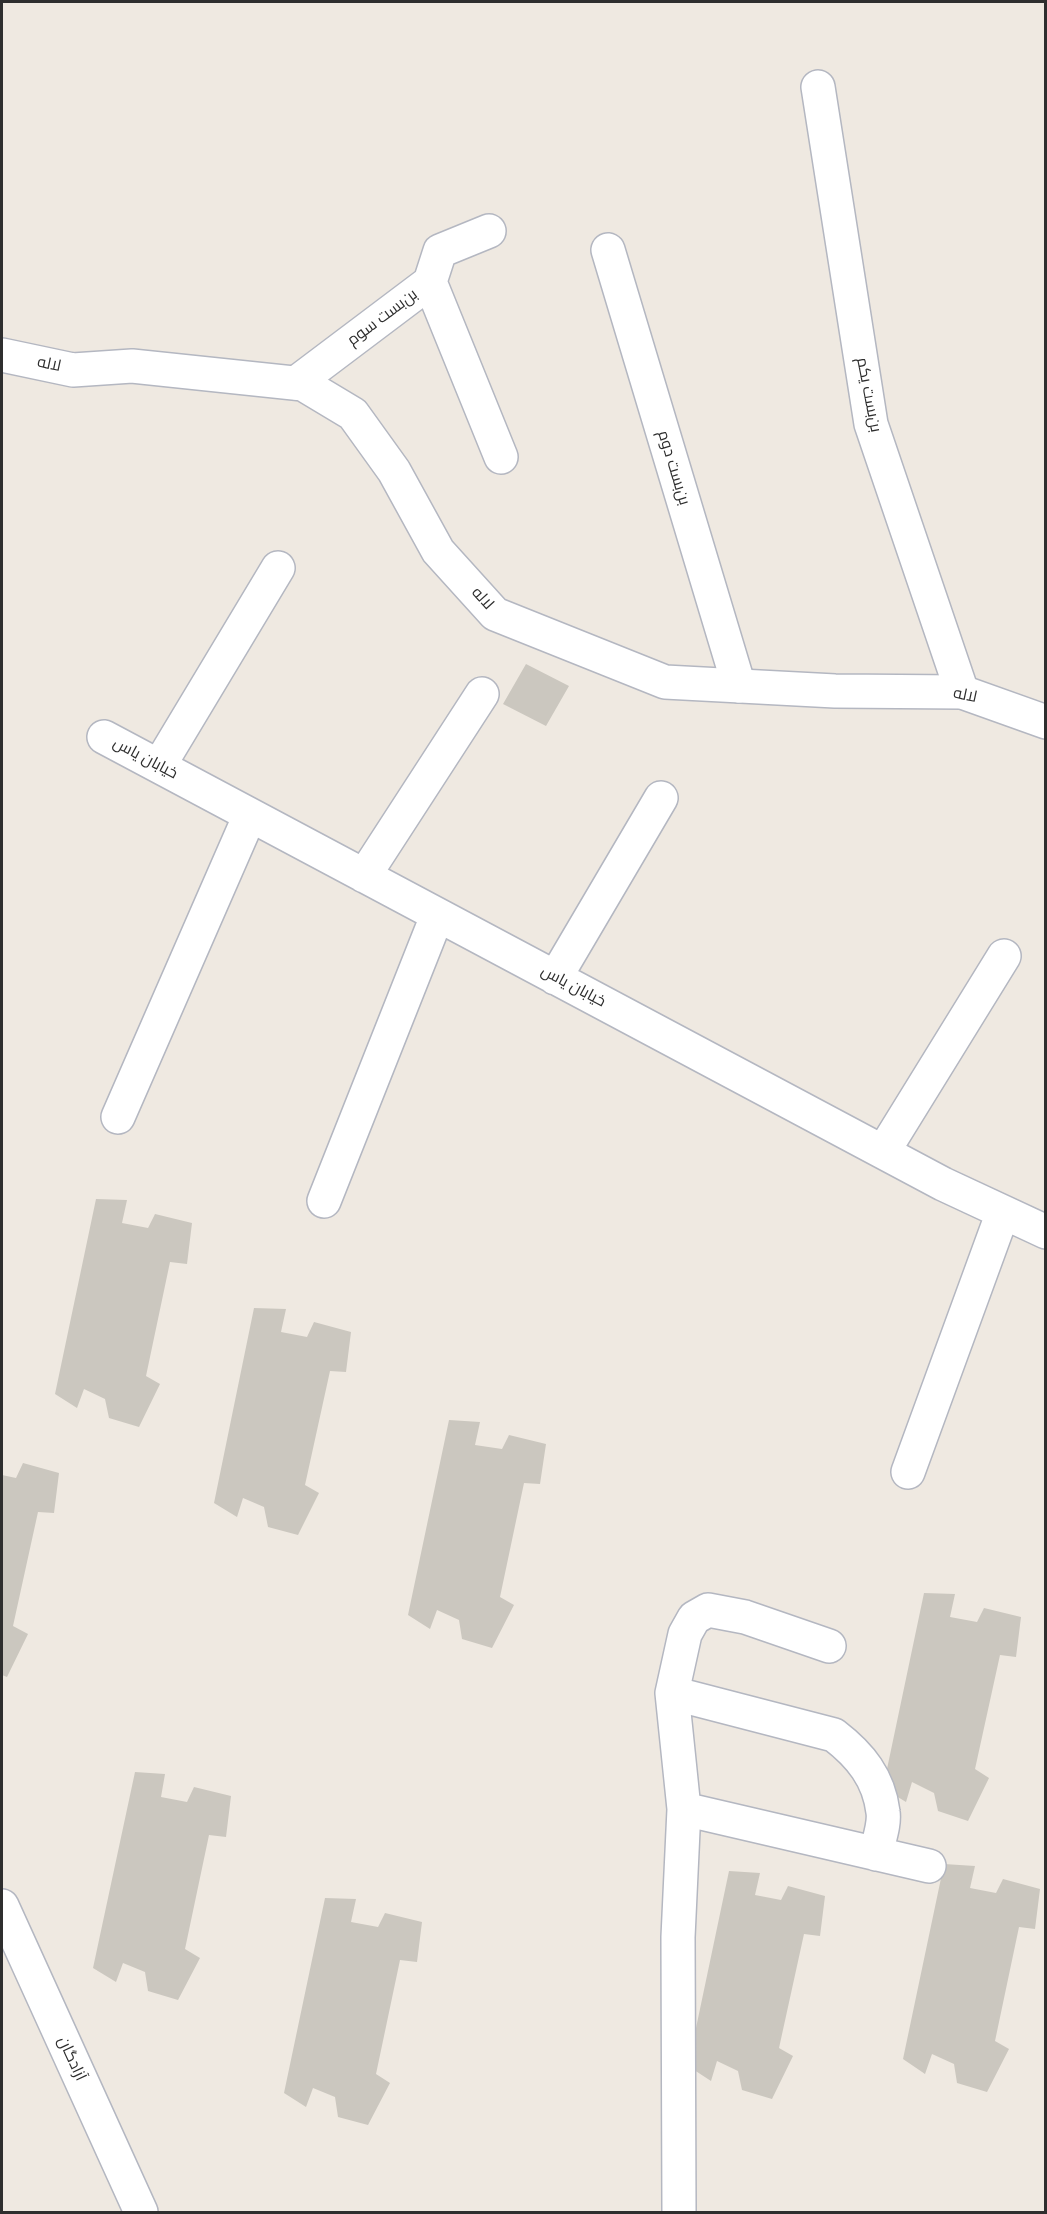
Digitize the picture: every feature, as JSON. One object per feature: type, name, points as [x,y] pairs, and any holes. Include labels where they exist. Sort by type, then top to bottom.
[{"type":"street","name":"بن‌بست یکم","points":[[818,87],[871,424],[962,692]]},
{"type":"street","name":"بن‌بست سوم","points":[[296,383],[430,282],[440,251],[489,231]]},
{"type":"street","name":"بن‌بست دوم","points":[[608,250],[739,686]]},
{"type":"street","points":[[430,282],[501,457]]},
{"type":"street","name":"لاله","points":[[2,355],[73,370],[132,366],[303,384],[353,414],[394,471],[438,551],[495,614],[665,682],[835,691],[962,692],[1046,722]]},
{"type":"street","points":[[159,766],[278,568]]},
{"type":"street","points":[[364,876],[482,694]]},
{"type":"street","name":"خیابان یاس","points":[[104,737],[883,1152],[1046,1232]]},
{"type":"street","points":[[555,978],[661,798]]},
{"type":"street","points":[[117,1117],[250,815]]},
{"type":"street","points":[[324,1201],[437,916]]},
{"type":"street","points":[[883,1152],[1004,956]]},
{"type":"street","points":[[908,1472],[1003,1212]]},
{"type":"street","points":[[679,2212],[678,1936],[684,1809],[672,1693],[685,1634],[694,1617],[708,1610],[745,1617],[829,1646]]},
{"type":"street","points":[[672,1693],[834,1735],[856,1752],[869,1770],[883,1813],[876,1854]]},
{"type":"street","points":[[684,1809],[929,1866]]},
{"type":"street","name":"آزادگان","points":[[2,1906],[141,2212]]},
{"type":"building","points":[[526,664],[569,686],[546,726],[503,704]]},
{"type":"building","points":[[96,1199],[127,1200],[122,1223],[148,1228],[155,1214],[192,1223],[187,1264],[170,1262],[146,1376],[160,1384],[139,1427],[109,1418],[105,1399],[84,1389],[77,1408],[55,1394]]},
{"type":"building","points":[[254,1308],[286,1309],[281,1332],[307,1337],[314,1322],[351,1332],[346,1372],[330,1371],[305,1485],[319,1493],[298,1535],[268,1527],[264,1507],[243,1498],[237,1517],[214,1503]]},
{"type":"building","points":[[449,1420],[480,1422],[475,1445],[502,1449],[509,1435],[546,1444],[540,1484],[524,1483],[500,1597],[514,1605],[492,1648],[462,1639],[459,1620],[437,1610],[430,1629],[408,1615]]},
{"type":"building","points":[[23,1463],[59,1473],[54,1513],[38,1512],[13,1626],[28,1634],[7,1677],[2,1675],[2,1475],[16,1478]]},
{"type":"building","points":[[924,1593],[955,1594],[950,1617],[977,1622],[984,1608],[1021,1617],[1016,1657],[1000,1655],[975,1769],[989,1778],[968,1821],[938,1811],[934,1793],[912,1782],[906,1802],[883,1788]]},
{"type":"building","points":[[135,1772],[165,1774],[161,1797],[187,1802],[194,1787],[231,1796],[226,1837],[209,1835],[185,1949],[200,1958],[178,2000],[148,1991],[145,1972],[123,1963],[116,1982],[93,1968]]},
{"type":"building","points":[[944,1864],[975,1866],[970,1888],[996,1893],[1003,1879],[1040,1889],[1035,1929],[1019,1927],[995,2041],[1009,2049],[987,2092],[957,2083],[954,2064],[932,2054],[925,2074],[903,2059]]},
{"type":"building","points":[[729,1871],[760,1873],[755,1895],[781,1900],[788,1886],[825,1896],[820,1936],[804,1934],[779,2048],[793,2056],[772,2099],[742,2090],[738,2071],[717,2061],[711,2081],[688,2066]]},
{"type":"building","points":[[325,1898],[356,1899],[351,1922],[378,1927],[385,1913],[422,1922],[417,1962],[400,1960],[376,2074],[390,2083],[368,2125],[338,2117],[335,2097],[313,2088],[306,2107],[284,2093]]}]
